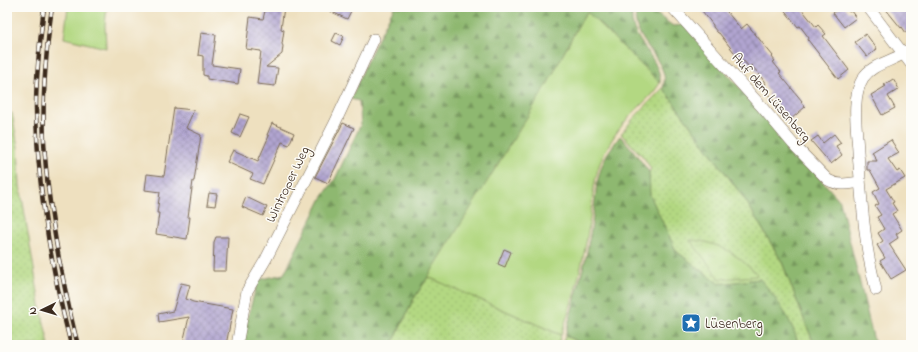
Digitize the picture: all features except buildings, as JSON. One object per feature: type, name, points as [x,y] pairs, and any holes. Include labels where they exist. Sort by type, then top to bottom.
[{"type":"street","name":"Auf dem Lüsenberg","points":[[672,7],[793,144],[828,180],[840,184],[860,182]]},
{"type":"street","points":[[868,7],[907,51],[911,64]]},
{"type":"street","name":"Wintroper Weg","points":[[237,345],[247,291],[266,259],[374,39]]},
{"type":"street","points":[[876,290],[866,240],[860,182],[856,109],[857,95],[863,78],[868,72],[907,51]]},
{"type":"green space","points":[[68,7],[107,7],[105,25],[106,48],[64,38]]},
{"type":"green space","points":[[394,7],[635,7],[632,17],[633,26],[637,36],[655,64],[659,73],[660,83],[587,12],[547,85],[413,300],[392,345],[240,345],[258,280],[284,274],[322,198],[335,179],[361,124],[359,101],[351,99],[367,61]]},
{"type":"green space","points":[[639,7],[646,7],[673,26],[684,25],[840,201],[875,345],[815,345],[782,262],[746,201],[663,88],[664,77],[661,67],[639,33],[636,24],[636,15]]},
{"type":"green space","points":[[587,12],[660,83],[653,93],[620,128],[601,160],[594,188],[584,254],[574,294],[561,335],[428,277],[547,85]]},
{"type":"green space","points":[[663,88],[746,201],[782,262],[815,345],[798,345],[797,339],[760,279],[719,284],[676,251],[649,195],[649,172],[651,169],[644,158],[621,134],[633,119]]},
{"type":"green space","points":[[12,113],[18,147],[20,185],[40,305],[49,345],[7,345],[7,114]]},
{"type":"green space","points":[[620,136],[649,172],[650,195],[676,251],[719,284],[760,279],[777,301],[788,319],[793,328],[798,345],[587,345],[565,336],[586,257],[597,183],[601,168],[607,154]]},
{"type":"green space","points":[[690,240],[707,242],[725,249],[747,265],[757,274],[756,276],[720,279]]},
{"type":"green space","points":[[428,277],[561,335],[558,345],[392,345],[413,300]]},
{"type":"green space","points":[[565,336],[587,345],[562,345]]},
{"type":"railway","points":[[44,7],[38,57],[36,95],[39,167],[51,257],[71,345]]},
{"type":"railway","points":[[52,7],[44,90],[45,156],[56,244],[78,345]]},
{"type":"place","name":"Lüsenberg","points":[[691,323]]}]
